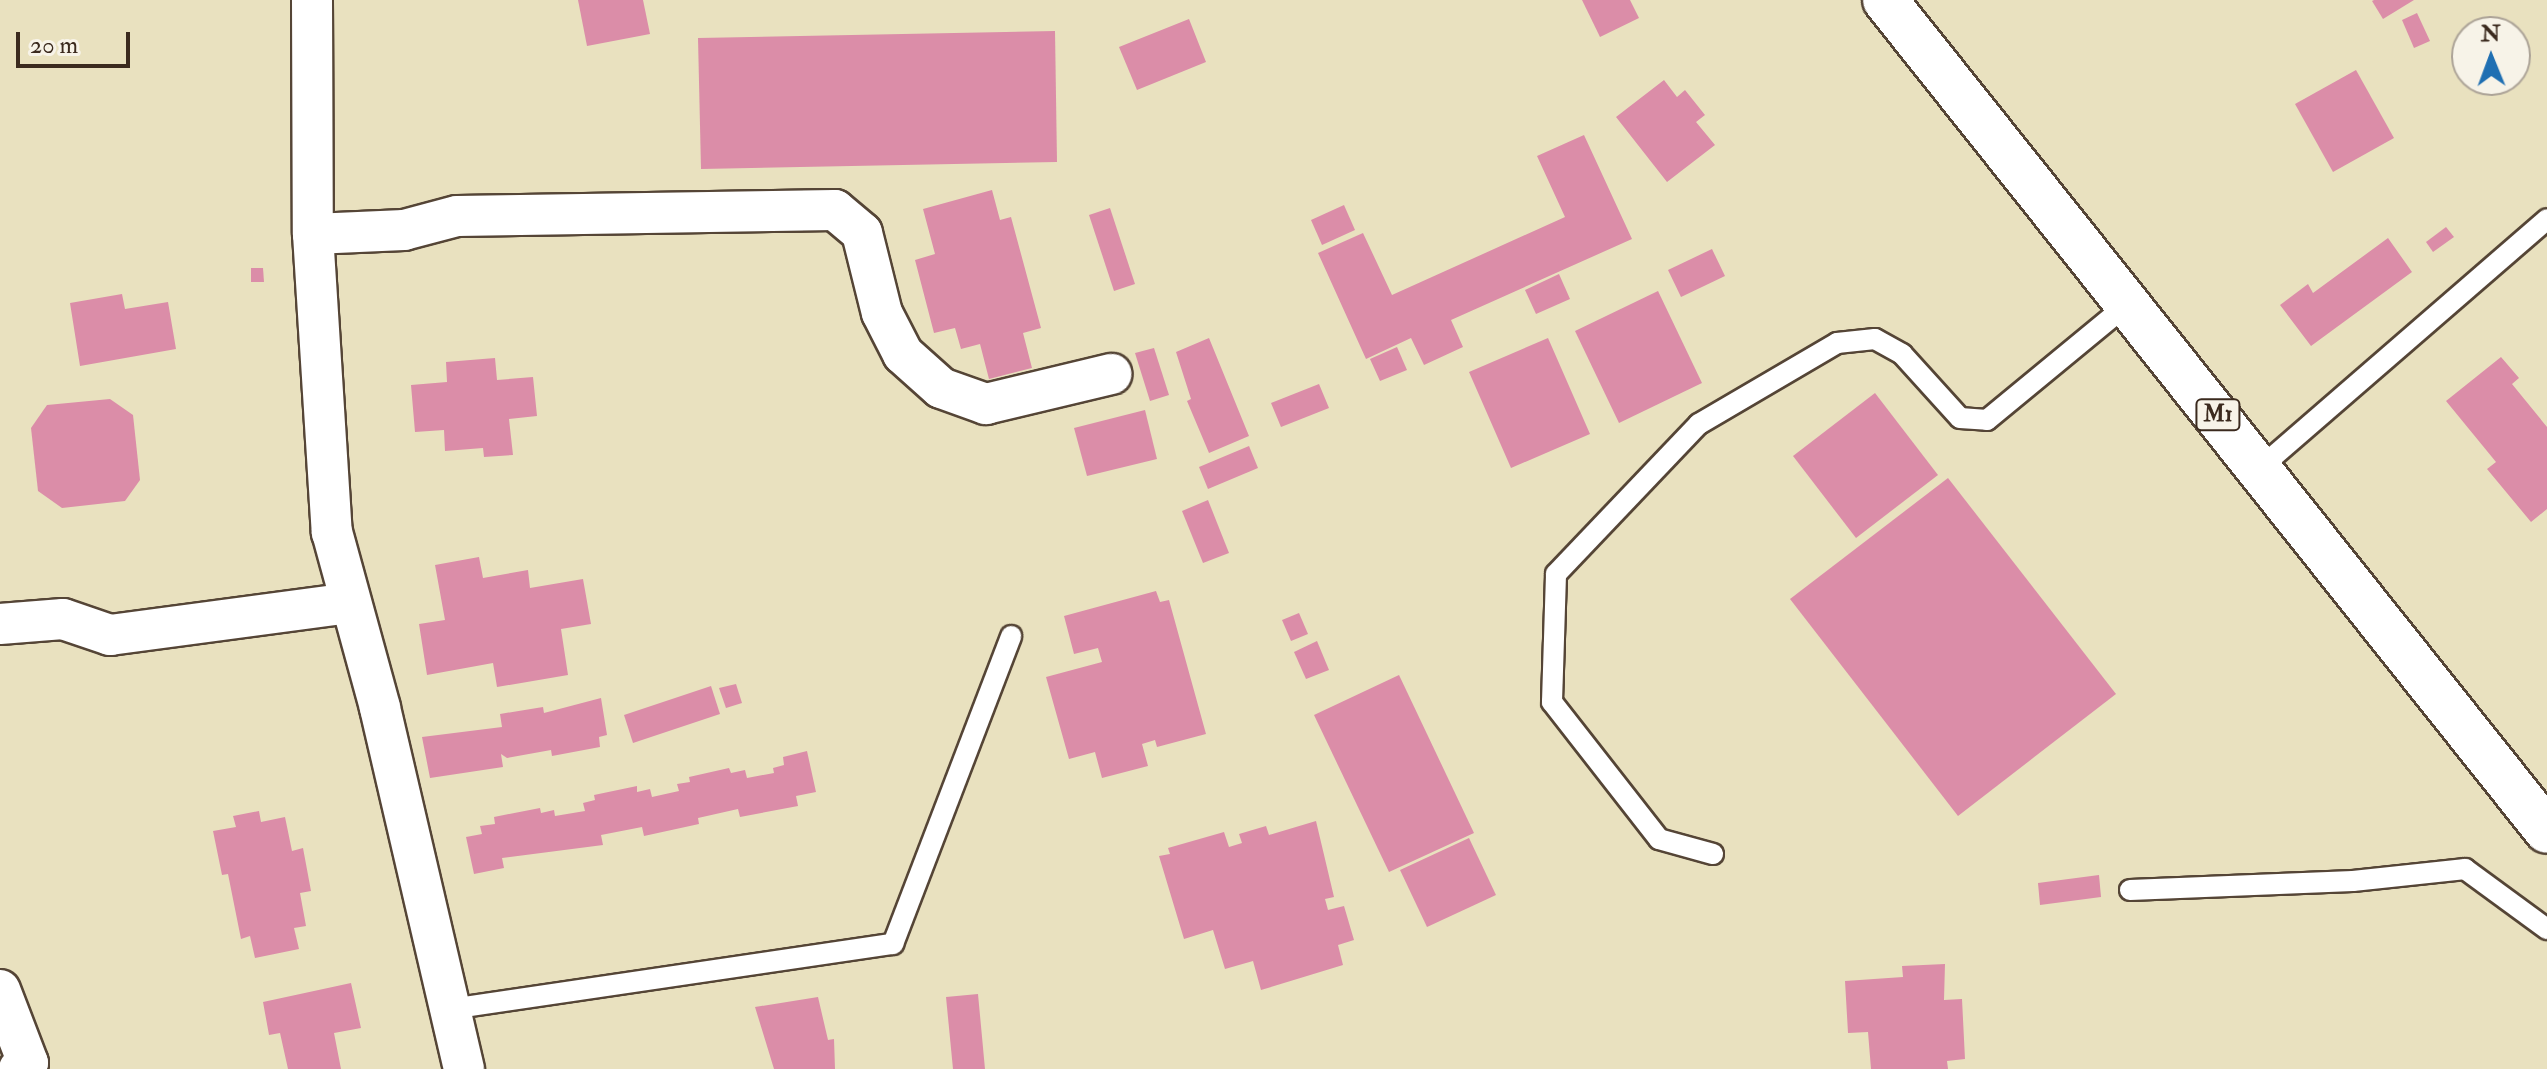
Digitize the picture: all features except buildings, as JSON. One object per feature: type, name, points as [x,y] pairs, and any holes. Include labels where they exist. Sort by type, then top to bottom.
[{"type":"highway","name":"M1","points":[[1885,0],[2547,831]]},
{"type":"street","points":[[312,0],[313,234],[332,532],[464,1069]]},
{"type":"street","points":[[313,234],[404,230],[457,216],[835,210],[862,233],[882,313],[903,354],[941,388],[986,404],[1111,374]]},
{"type":"street","points":[[0,624],[63,619],[110,635],[350,603]]},
{"type":"street","points":[[0,990],[28,1063],[19,1069]]},
{"type":"lane","points":[[2260,468],[2547,219]]},
{"type":"lane","points":[[1713,854],[1659,839],[1552,702],[1556,574],[1699,424],[1837,343],[1875,339],[1902,354],[1960,418],[1987,420],[2129,303]]},
{"type":"lane","points":[[451,1009],[893,944],[1011,636]]},
{"type":"lane","points":[[2130,890],[2353,881],[2465,869],[2547,929]]}]
